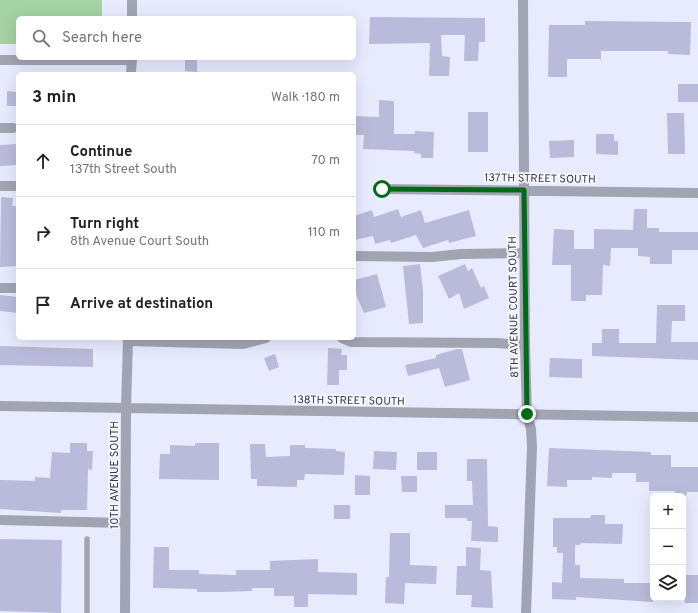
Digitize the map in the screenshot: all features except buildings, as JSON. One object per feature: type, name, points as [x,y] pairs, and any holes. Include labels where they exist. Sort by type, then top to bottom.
[{"type":"street","points":[[132,0],[132,16]]},
{"type":"street","name":"8TH AVENUE COURT SOUTH","points":[[523,0],[525,345],[527,414],[531,429],[532,447],[526,613]]},
{"type":"street","points":[[0,60],[16,60]]},
{"type":"street","points":[[131,72],[132,60]]},
{"type":"street","points":[[0,128],[13,128]]},
{"type":"street","points":[[0,186],[16,186]]},
{"type":"street","name":"137TH STREET SOUTH","points":[[382,189],[698,193]]},
{"type":"street","points":[[356,256],[432,257],[469,253],[524,253]]},
{"type":"street","points":[[0,288],[16,288]]},
{"type":"street","points":[[128,340],[243,344],[258,340]]},
{"type":"street","name":"10TH AVENUE SOUTH","points":[[125,613],[126,409],[128,340]]},
{"type":"street","points":[[346,340],[351,342],[496,343],[525,345]]},
{"type":"street","name":"138TH STREET SOUTH","points":[[0,406],[698,417]]},
{"type":"street","points":[[0,520],[125,523]]},
{"type":"lane","points":[[87,539],[87,613]]},
{"type":"green space","points":[[0,0],[102,0],[102,16],[16,16],[16,44],[0,44]]},
{"type":"route","points":[[382,189],[524,190],[527,414]]}]
